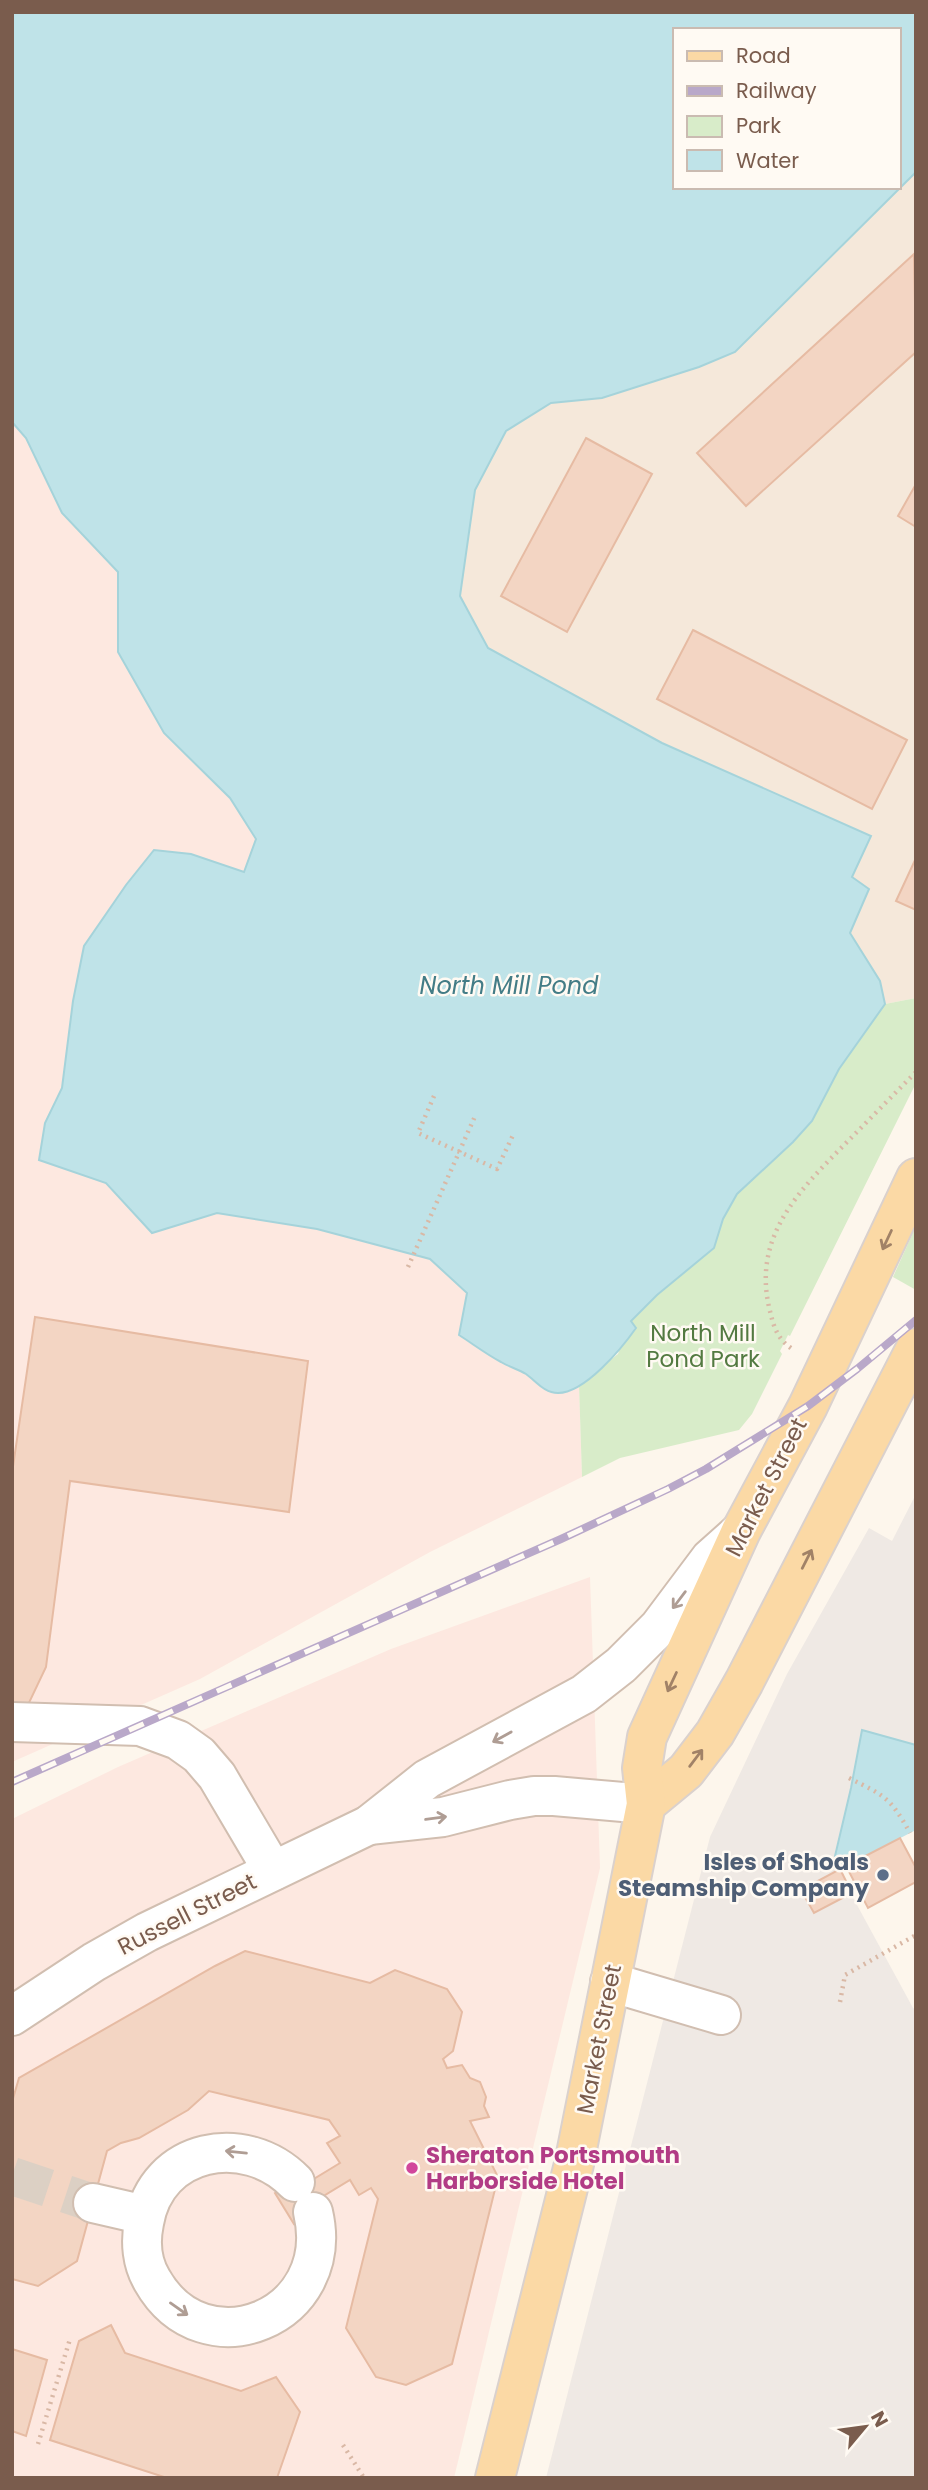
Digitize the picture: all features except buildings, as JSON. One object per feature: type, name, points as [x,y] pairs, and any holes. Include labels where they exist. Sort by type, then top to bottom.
[{"type":"main road","name":"Market Street","points":[[495,2478],[575,2164],[646,1804],[642,1768],[647,1737],[741,1531],[808,1406],[916,1178]]},
{"type":"main road","points":[[646,1804],[686,1771],[715,1733],[744,1682],[916,1348]]},
{"type":"street","points":[[369,1825],[427,1779],[516,1729],[561,1709],[608,1676],[659,1627],[710,1559],[741,1531]]},
{"type":"street","points":[[12,1722],[140,1726],[178,1740],[199,1755],[217,1776],[273,1871]]},
{"type":"street","points":[[369,1825],[443,1817],[534,1796],[646,1804]]},
{"type":"street","name":"Russell Street","points":[[12,2016],[104,1956],[147,1932],[369,1825]]},
{"type":"street","points":[[610,1982],[720,2015]]},
{"type":"street","points":[[222,2151],[243,2152],[282,2168],[304,2197],[317,2242],[314,2264],[293,2300],[258,2323],[236,2327],[216,2326],[195,2320],[177,2310],[162,2295],[150,2277],[143,2257],[145,2215],[153,2195],[166,2178],[182,2165],[201,2155],[222,2151]]},
{"type":"street","points":[[93,2203],[145,2215]]},
{"type":"path","points":[[791,1348],[780,1340],[768,1301],[768,1256],[776,1231],[787,1209],[803,1187],[916,1072]]},
{"type":"path","points":[[434,1096],[418,1133],[459,1152],[498,1169],[514,1133]]},
{"type":"path","points":[[408,1267],[475,1114]]},
{"type":"path","points":[[849,1778],[884,1796],[896,1808],[910,1833]]},
{"type":"path","points":[[840,2002],[845,1975],[916,1936]]},
{"type":"path","points":[[38,2444],[70,2339]]},
{"type":"path","points":[[343,2445],[364,2478]]},
{"type":"shaded area","points":[[916,172],[916,998],[885,1004],[880,981],[849,933],[869,890],[852,878],[870,836],[662,743],[488,648],[460,596],[475,490],[506,431],[551,403],[602,398],[699,367],[812,277]]},
{"type":"shaded area","points":[[12,422],[26,438],[62,513],[118,572],[118,652],[164,733],[230,798],[256,839],[245,872],[191,854],[73,1001],[62,1088],[45,1123],[39,1159],[106,1183],[152,1233],[217,1213],[317,1229],[430,1259],[467,1293],[459,1336],[500,1362],[526,1374],[542,1388],[559,1393],[579,1385],[582,1477],[430,1552],[200,1679],[12,1762]]},
{"type":"shaded area","points":[[916,1494],[916,1745],[862,1730],[851,1788],[916,2006],[916,2478],[546,2478],[710,1837],[787,1674],[869,1528],[892,1541]]},
{"type":"shaded area","points":[[590,1577],[600,1868],[454,2478],[12,2478],[12,1819],[118,1767],[391,1649]]},
{"type":"green space","name":"North Mill Pond Park","points":[[916,998],[916,1083],[790,1336],[788,1335],[780,1351],[782,1354],[752,1414],[739,1430],[620,1458],[582,1477],[579,1385],[618,1354],[630,1321],[714,1248],[723,1219],[737,1194],[793,1142],[811,1121],[839,1069],[885,1004]]},
{"type":"green space","points":[[916,1226],[916,1290],[893,1277]]},
{"type":"water","name":"North Mill Pond","points":[[12,12],[916,12],[916,172],[900,188],[900,28],[673,28],[673,189],[899,189],[735,352],[699,367],[602,398],[551,403],[506,431],[475,490],[460,596],[488,648],[662,743],[871,836],[852,877],[869,889],[850,933],[880,981],[885,1004],[839,1069],[812,1121],[737,1194],[723,1219],[714,1248],[657,1295],[631,1321],[636,1328],[630,1337],[602,1368],[580,1386],[558,1393],[548,1391],[526,1374],[495,1359],[459,1335],[467,1293],[430,1259],[317,1229],[217,1213],[152,1233],[106,1183],[39,1160],[45,1123],[62,1088],[73,1001],[84,946],[154,850],[191,854],[244,872],[256,839],[230,798],[164,733],[118,652],[118,572],[62,513],[26,438],[12,422]]},
{"type":"water","points":[[862,1730],[916,1745],[916,2006],[835,1856]]},
{"type":"pier","points":[[914,1831],[916,1834],[916,2010],[838,1870]]},
{"type":"tunnel","points":[[12,2176],[93,2203]]},
{"type":"railway","points":[[12,1782],[668,1489],[706,1469],[808,1406],[916,1320]]},
{"type":"place","name":"Isles of Shoals Steamship Company","points":[[883,1875]]},
{"type":"place","name":"Sheraton Portsmouth Harborside Hotel","points":[[412,2168]]}]
